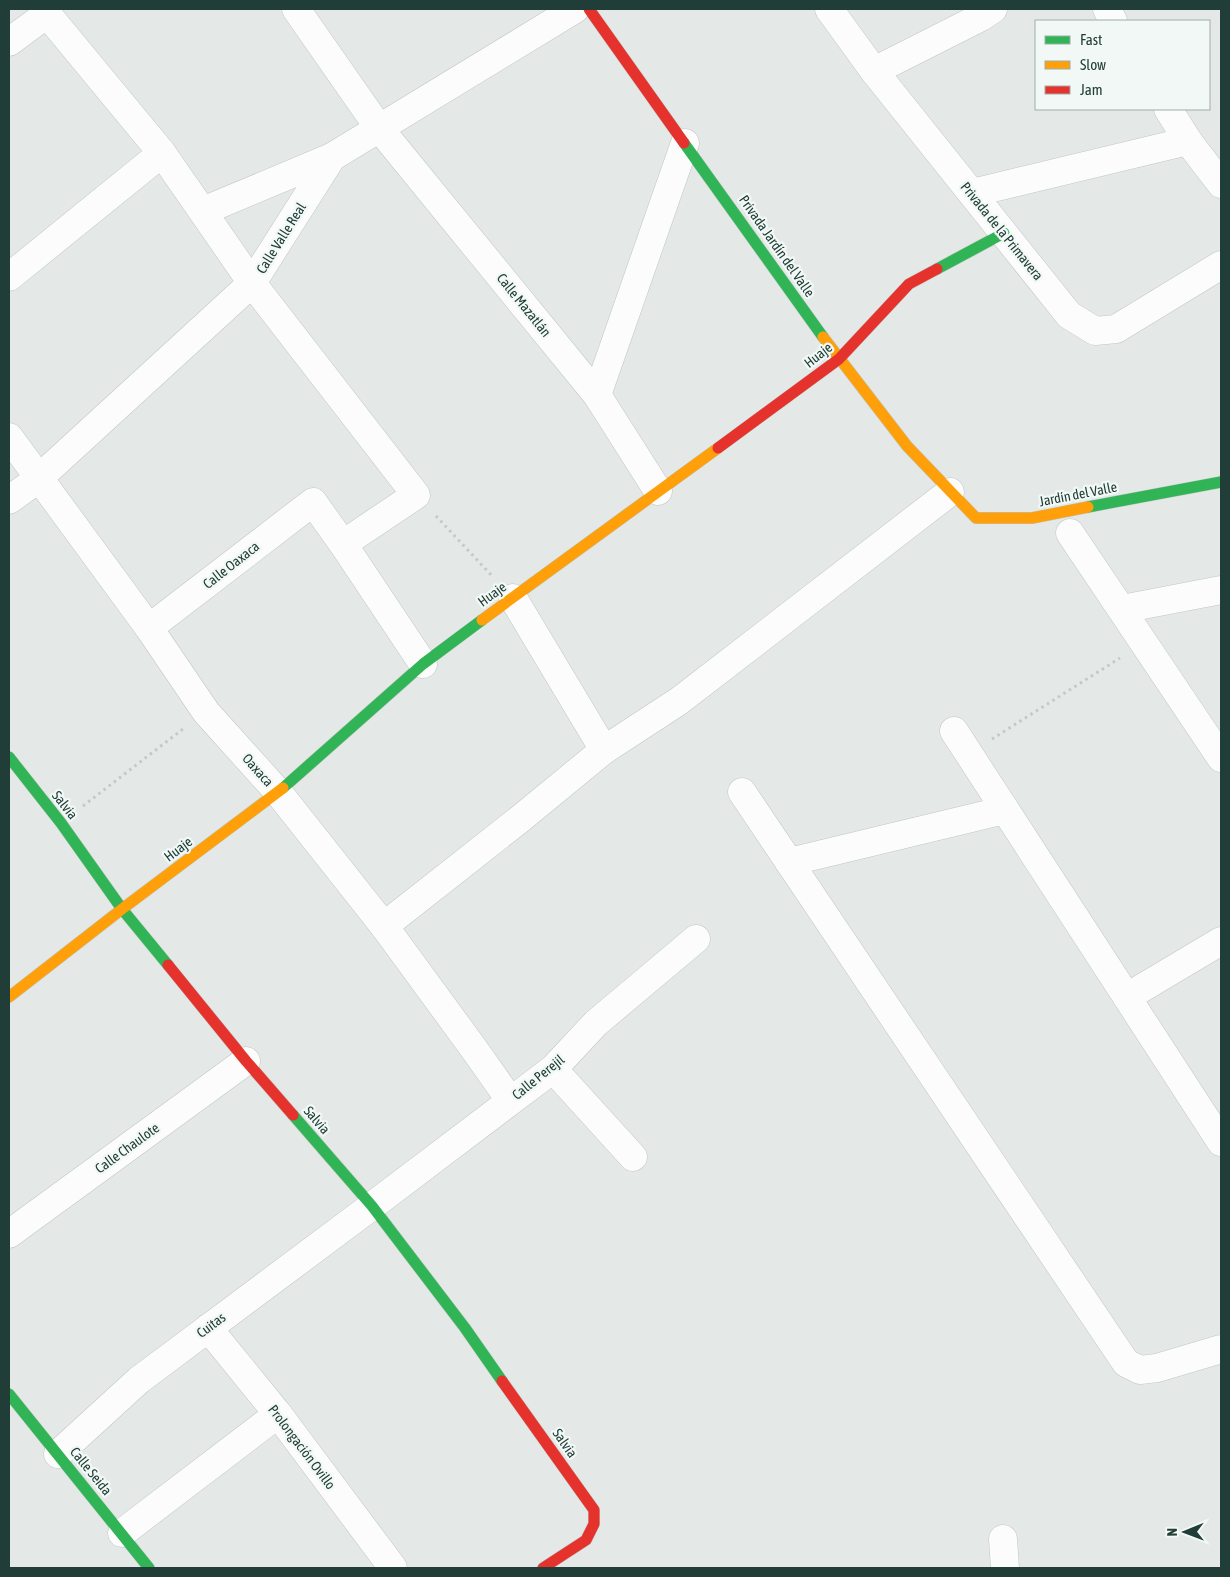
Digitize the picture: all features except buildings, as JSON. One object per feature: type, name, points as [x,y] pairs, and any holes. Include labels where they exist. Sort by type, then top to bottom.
[{"type":"street","name":"Calle Mazatlán","points":[[296,9],[379,128],[597,395],[658,491]]},
{"type":"street","name":"Calle Valle Real","points":[[9,500],[38,479],[252,283],[332,157],[575,9]]},
{"type":"street","name":"Privada Jardín del Valle","points":[[589,9],[839,359],[907,446],[950,492]]},
{"type":"street","name":"Privada de la Primavera","points":[[829,9],[874,72],[1069,315],[1095,331],[1116,329],[1221,265]]},
{"type":"street","points":[[874,72],[993,9]]},
{"type":"street","points":[[1107,9],[1113,20]]},
{"type":"street","points":[[9,42],[45,12],[162,153],[252,283],[416,494],[343,544],[423,664]]},
{"type":"street","points":[[1169,110],[1188,141],[1221,184]]},
{"type":"street","points":[[972,193],[1188,141]]},
{"type":"street","points":[[597,395],[685,143]]},
{"type":"street","points":[[9,277],[162,153]]},
{"type":"street","points":[[203,212],[332,157]]},
{"type":"street","name":"Huaje","points":[[9,998],[122,909],[278,792],[423,664],[839,359],[909,284],[1004,233]]},
{"type":"street","name":"Oaxaca","points":[[9,438],[149,628],[206,712],[278,792],[384,926],[510,1100]]},
{"type":"street","name":"Jardín del Valle","points":[[950,492],[976,518],[1032,518],[1221,482]]},
{"type":"street","points":[[384,926],[604,750],[679,701],[950,492]]},
{"type":"street","name":"Calle Oaxaca","points":[[149,628],[313,502],[343,544]]},
{"type":"street","points":[[1070,533],[1221,758]]},
{"type":"street","points":[[1122,609],[1221,590]]},
{"type":"street","points":[[512,598],[604,750]]},
{"type":"street","points":[[954,731],[1221,1142]]},
{"type":"street","name":"Salvia","points":[[9,757],[61,823],[122,909],[246,1061],[372,1206],[465,1328],[594,1510],[594,1524],[586,1540],[542,1568]]},
{"type":"street","points":[[742,792],[1126,1363],[1140,1370],[1157,1368],[1221,1349]]},
{"type":"street","points":[[789,862],[1005,810]]},
{"type":"street","name":"Calle Perejil","points":[[372,1206],[553,1068],[596,1023],[696,939]]},
{"type":"street","points":[[1127,997],[1221,941]]},
{"type":"street","name":"Calle Chaulote","points":[[9,1234],[246,1061]]},
{"type":"street","points":[[553,1068],[633,1157]]},
{"type":"street","name":"Cuitas","points":[[58,1454],[138,1380],[372,1206]]},
{"type":"street","name":"Prolongación Ovillo","points":[[208,1328],[278,1414],[393,1568]]},
{"type":"street","name":"Calle Seida","points":[[9,1394],[149,1568]]},
{"type":"street","points":[[122,1533],[278,1414]]},
{"type":"street","points":[[1003,1539],[1005,1568]]},
{"type":"path","points":[[416,494],[512,598]]},
{"type":"path","points":[[969,754],[1144,643]]},
{"type":"path","points":[[61,823],[206,712]]},
{"type":"traffic: fast","points":[[684,143],[823,337]]},
{"type":"traffic: fast","points":[[937,269],[1004,233]]},
{"type":"traffic: fast","points":[[1088,507],[1221,482]]},
{"type":"traffic: fast","points":[[283,788],[423,664],[482,620]]},
{"type":"traffic: fast","points":[[9,757],[61,823],[122,909],[168,965]]},
{"type":"traffic: fast","points":[[293,1115],[372,1206],[465,1328],[502,1381]]},
{"type":"traffic: fast","points":[[9,1394],[149,1568]]},
{"type":"traffic: slow","points":[[823,337],[907,446],[976,518],[1032,518],[1088,507]]},
{"type":"traffic: slow","points":[[482,620],[718,448]]},
{"type":"traffic: slow","points":[[9,997],[283,788]]},
{"type":"traffic: jam","points":[[589,9],[684,143]]},
{"type":"traffic: jam","points":[[718,448],[839,359],[909,284],[937,269]]},
{"type":"traffic: jam","points":[[168,965],[246,1061],[293,1115]]},
{"type":"traffic: jam","points":[[502,1381],[594,1510],[594,1524],[586,1540],[543,1568]]}]
